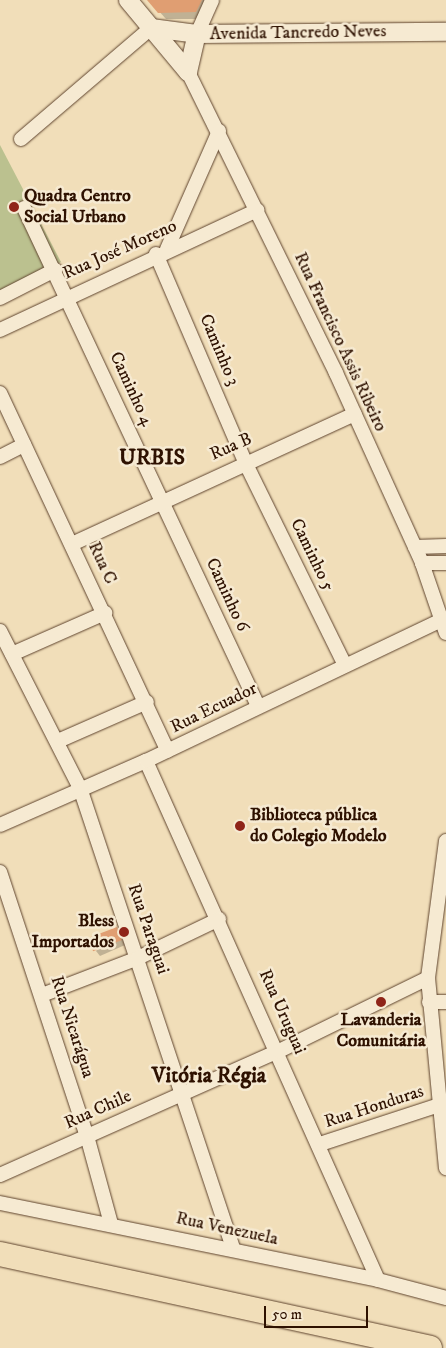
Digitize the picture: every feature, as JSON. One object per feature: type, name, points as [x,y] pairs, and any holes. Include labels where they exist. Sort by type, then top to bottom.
[{"type":"highway","points":[[0,1254],[430,1348]]},
{"type":"street","points":[[128,0],[188,72]]},
{"type":"street","points":[[188,72],[197,34],[212,0]]},
{"type":"street","points":[[21,139],[151,28]]},
{"type":"street","name":"Avenida Tancredo Neves","points":[[151,28],[197,34],[446,32]]},
{"type":"street","name":"Rua Francisco Assis Ribeiro","points":[[188,72],[219,131],[354,414],[422,563],[444,626]]},
{"type":"street","points":[[162,252],[219,131]]},
{"type":"street","name":"Caminho 4","points":[[24,208],[67,294],[161,500]]},
{"type":"street","name":"Rua José Moreno","points":[[0,330],[67,294],[257,210]]},
{"type":"street","name":"Caminho 3","points":[[162,252],[245,462]]},
{"type":"street","points":[[0,298],[55,270]]},
{"type":"street","name":"Rua C","points":[[0,393],[147,702],[168,751]]},
{"type":"street","name":"Rua B","points":[[72,544],[161,500],[354,414]]},
{"type":"street","points":[[0,457],[24,445]]},
{"type":"street","name":"Caminho 5","points":[[245,462],[345,665]]},
{"type":"street","name":"Caminho 6","points":[[161,500],[258,706]]},
{"type":"street","points":[[415,547],[446,546]]},
{"type":"street","points":[[422,563],[446,563]]},
{"type":"street","points":[[12,654],[105,613]]},
{"type":"street","name":"Rua Ecuador","points":[[0,825],[80,788],[146,762],[345,665],[444,626]]},
{"type":"street","name":"Rua Paraguai","points":[[0,630],[58,741],[80,788],[234,1250]]},
{"type":"street","points":[[58,741],[147,702]]},
{"type":"street","name":"Rua Uruguai","points":[[146,762],[279,1051],[378,1280]]},
{"type":"street","points":[[446,841],[428,978],[446,1168]]},
{"type":"street","name":"Rua Nicarágua","points":[[0,872],[42,994],[87,1136],[111,1224]]},
{"type":"street","points":[[42,994],[138,958],[219,919]]},
{"type":"street","name":"Rua Chile","points":[[0,1176],[181,1093],[279,1051],[428,978]]},
{"type":"street","points":[[430,1002],[446,1002]]},
{"type":"street","name":"Rua Honduras","points":[[320,1144],[442,1111]]},
{"type":"street","name":"Rua Venezuela","points":[[0,1203],[111,1224],[378,1280],[446,1298]]},
{"type":"green space","name":"Quadra Centro Social Urbano","points":[[0,145],[61,262],[0,293]]},
{"type":"building","points":[[147,0],[202,0],[196,12],[158,13]]},
{"type":"building","points":[[117,927],[122,940],[93,951],[88,938]]},
{"type":"place","name":"Quadra Centro Social Urbano","points":[[14,207]]},
{"type":"place","name":"Biblioteca pública do Colegio Modelo","points":[[240,826]]},
{"type":"place","name":"Bless Importados","points":[[124,932]]},
{"type":"place","name":"Lavanderia Comunitária","points":[[381,1002]]},
{"type":"district","name":"URBIS","points":[[152,458]]},
{"type":"district","name":"Vitória Régia","points":[[209,1076]]}]
